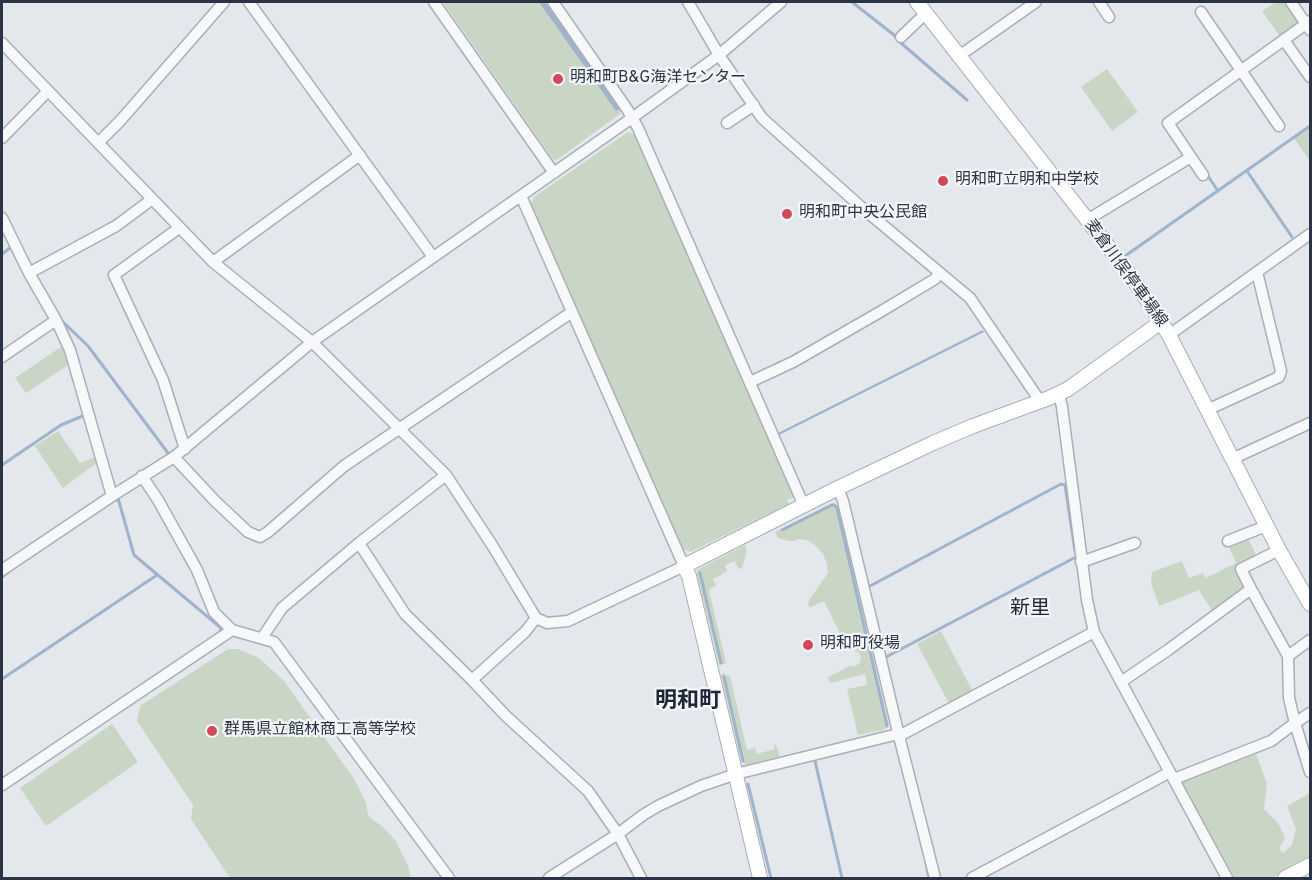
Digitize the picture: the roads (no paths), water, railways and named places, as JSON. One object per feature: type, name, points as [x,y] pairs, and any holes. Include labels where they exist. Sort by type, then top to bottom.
[{"type":"street","points":[[98,143],[224,2]]},
{"type":"street","points":[[249,2],[433,257]]},
{"type":"street","points":[[434,2],[554,173]]},
{"type":"street","points":[[553,2],[632,118],[804,506]]},
{"type":"street","points":[[688,2],[719,55],[762,118],[860,206],[970,298],[1040,401]]},
{"type":"street","points":[[2,570],[185,449],[312,342],[719,55],[781,2]]},
{"type":"street","points":[[959,56],[1036,2]]},
{"type":"street","points":[[1099,2],[1109,17]]},
{"type":"street","points":[[1203,175],[1168,123],[1284,40],[1309,25],[1291,2]]},
{"type":"street","points":[[901,37],[922,7]]},
{"type":"street","name":"麦倉川俣停車場線","points":[[922,7],[1138,286],[1169,335],[1266,526],[1310,600]]},
{"type":"street","points":[[1201,12],[1279,126]]},
{"type":"street","points":[[1284,40],[1311,77]]},
{"type":"street","points":[[2,43],[213,262],[312,342],[446,475],[536,618],[547,623],[568,621],[953,434],[1059,393],[1082,380],[1161,322]]},
{"type":"street","points":[[2,138],[48,91]]},
{"type":"street","points":[[727,123],[754,105]]},
{"type":"street","points":[[213,262],[360,155]]},
{"type":"street","points":[[1087,220],[1191,157]]},
{"type":"street","points":[[521,196],[688,576],[760,879]]},
{"type":"street","points":[[29,273],[116,226],[152,200]]},
{"type":"street","points":[[2,218],[70,350],[112,496]]},
{"type":"street","points":[[179,228],[114,275],[163,380],[185,449]]},
{"type":"street","points":[[1169,335],[1311,234]]},
{"type":"street","points":[[1207,410],[1279,377],[1281,372],[1257,272]]},
{"type":"street","points":[[750,382],[793,362],[861,323],[935,279],[939,273]]},
{"type":"street","points":[[174,457],[215,501],[248,531],[260,537],[344,466],[572,312]]},
{"type":"street","points":[[2,357],[56,320]]},
{"type":"street","points":[[1059,393],[1081,562],[1094,632],[1227,879]]},
{"type":"street","points":[[1232,459],[1311,423]]},
{"type":"street","points":[[262,638],[282,608],[359,543],[446,475]]},
{"type":"street","points":[[142,476],[197,570],[214,612],[232,630],[274,642],[449,879]]},
{"type":"street","points":[[838,488],[846,512],[898,736],[935,879]]},
{"type":"street","points":[[1228,541],[1266,526]]},
{"type":"street","points":[[359,543],[405,614],[506,716],[588,792],[618,834],[641,879]]},
{"type":"street","points":[[1081,562],[1135,543]]},
{"type":"street","points":[[1279,550],[1241,569],[1288,656],[1289,698],[1311,772]]},
{"type":"street","points":[[1121,682],[1251,589]]},
{"type":"street","points":[[472,680],[525,632],[536,618]]},
{"type":"street","points":[[2,785],[232,630]]},
{"type":"street","points":[[549,879],[643,815],[701,786],[736,774],[898,736],[1094,632]]},
{"type":"street","points":[[1288,656],[1311,640]]},
{"type":"street","points":[[972,879],[1172,776],[1271,741],[1311,713]]},
{"type":"street","points":[[1285,879],[1311,865]]},
{"type":"water","points":[[539,2],[545,2],[620,109],[616,111]]},
{"type":"water","points":[[983,330],[984,332],[779,435],[778,433]]},
{"type":"waterway","points":[[852,2],[894,35],[967,100]]},
{"type":"waterway","points":[[1125,256],[1310,126]]},
{"type":"waterway","points":[[1247,171],[1292,237]]},
{"type":"waterway","points":[[1206,173],[1218,191]]},
{"type":"waterway","points":[[2,254],[11,247]]},
{"type":"waterway","points":[[61,320],[88,346],[168,453]]},
{"type":"waterway","points":[[65,327],[72,343]]},
{"type":"waterway","points":[[2,465],[61,425],[85,415]]},
{"type":"waterway","points":[[870,586],[1061,484],[1065,485],[1075,551]]},
{"type":"waterway","points":[[116,500],[118,498],[134,555],[221,628],[219,634]]},
{"type":"waterway","points":[[782,530],[832,505],[837,508],[887,726]]},
{"type":"waterway","points":[[886,657],[1076,557]]},
{"type":"waterway","points":[[2,577],[8,572]]},
{"type":"waterway","points":[[700,573],[721,663]]},
{"type":"waterway","points":[[2,679],[157,575]]},
{"type":"waterway","points":[[724,677],[743,761]]},
{"type":"waterway","points":[[815,761],[842,878]]},
{"type":"waterway","points":[[748,784],[771,878]]},
{"type":"waterway","points":[[926,863],[929,878]]},
{"type":"place","name":"明和町B&G海洋センター","points":[[558,79]]},
{"type":"place","name":"明和町立明和中学校","points":[[943,181]]},
{"type":"place","name":"明和町中央公民館","points":[[787,214]]},
{"type":"place","name":"明和町役場","points":[[808,645]]},
{"type":"place","name":"群馬県立館林商工高等学校","points":[[212,731]]},
{"type":"district","name":"新里","points":[[1030,610]]},
{"type":"district","name":"明和町","points":[[688,703]]}]
